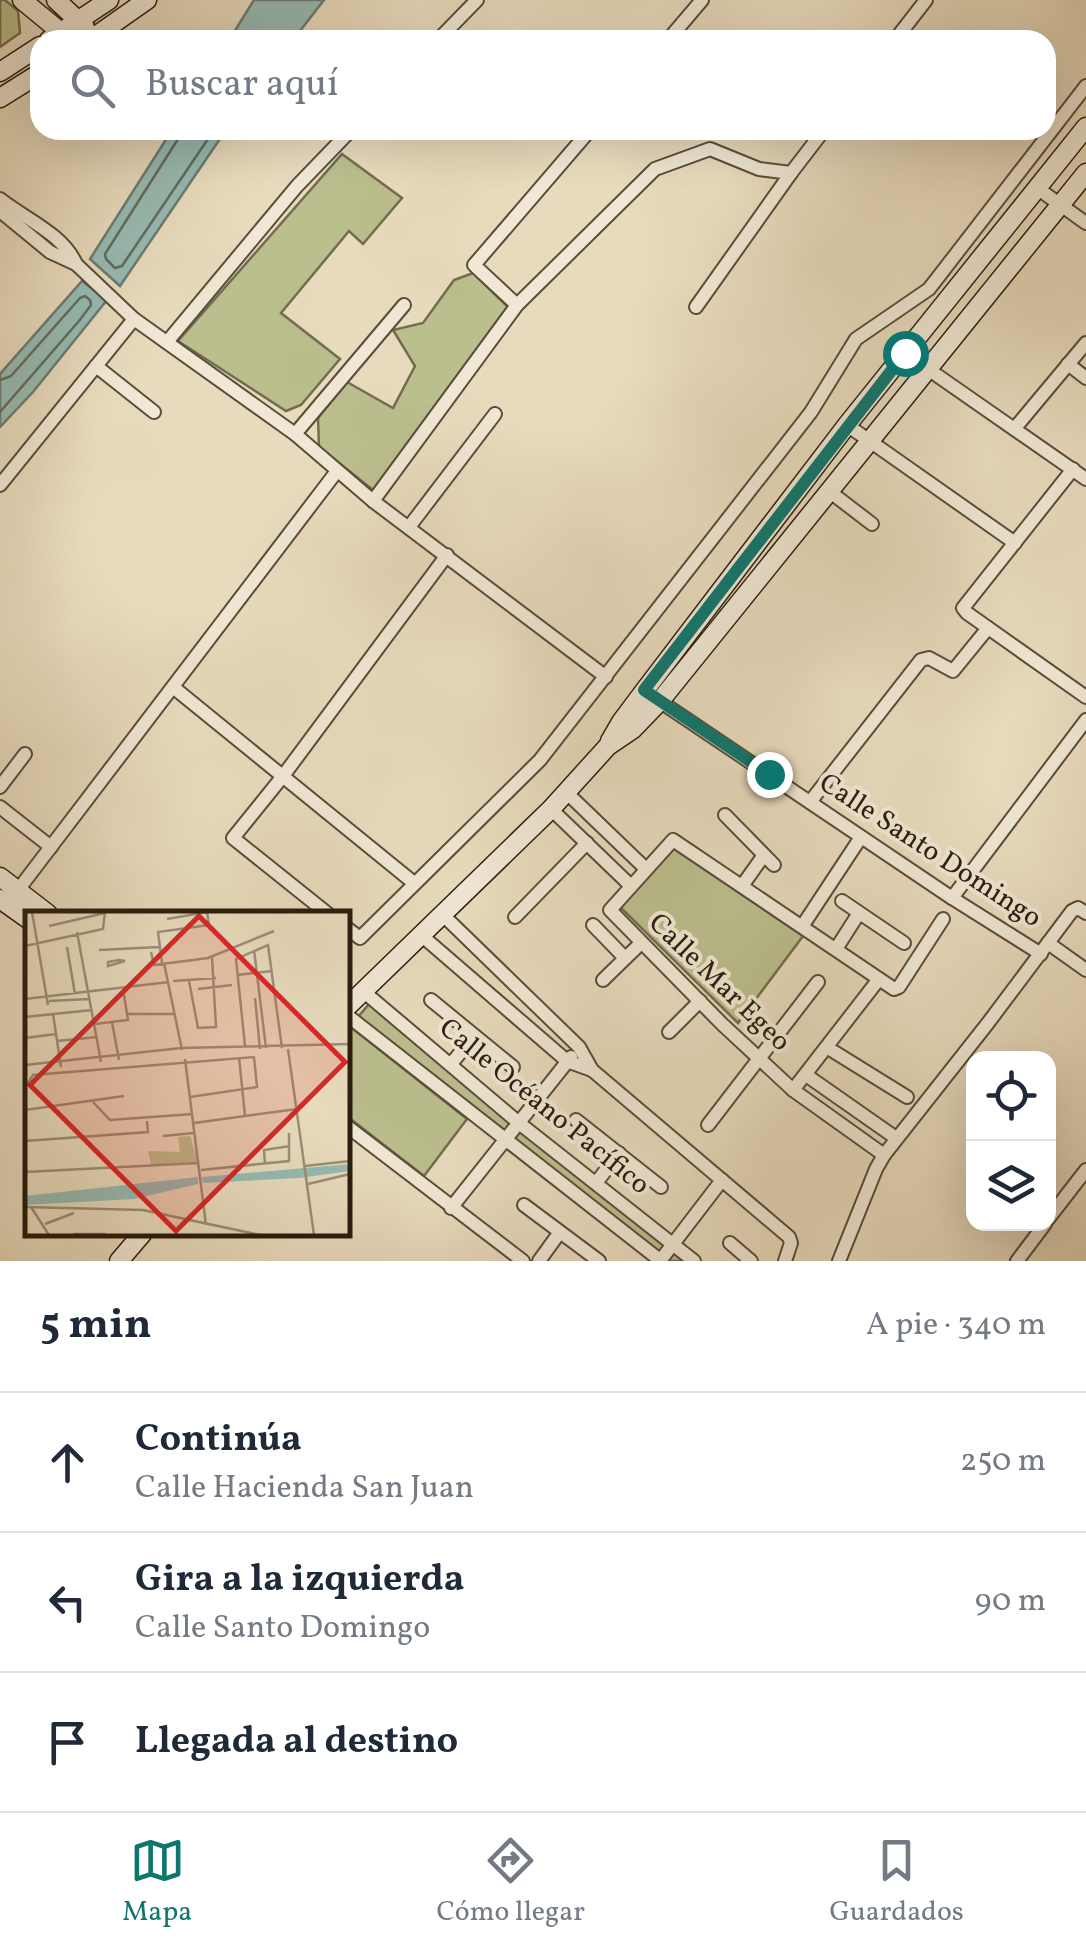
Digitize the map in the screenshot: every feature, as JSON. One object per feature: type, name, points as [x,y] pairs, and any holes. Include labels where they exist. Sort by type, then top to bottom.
[{"type":"main road","points":[[22,0],[53,30]]},
{"type":"main road","points":[[56,0],[86,30]]},
{"type":"main road","points":[[68,30],[109,0]]},
{"type":"main road","points":[[105,30],[148,0]]},
{"type":"main road","points":[[0,72],[30,52]]},
{"type":"main road","points":[[0,98],[30,79]]},
{"type":"main road","points":[[350,1004],[567,793],[608,746],[633,729],[652,696],[847,426],[1086,127]]},
{"type":"main road","points":[[652,696],[829,491],[1086,173]]},
{"type":"main road","points":[[0,877],[8,898],[40,911]]},
{"type":"main road","points":[[120,1261],[140,1236]]},
{"type":"street","points":[[448,30],[476,0]]},
{"type":"street","points":[[676,30],[702,0]]},
{"type":"street","points":[[903,30],[926,0]]},
{"type":"street","points":[[1056,125],[1086,86]]},
{"type":"street","points":[[167,342],[297,186],[342,140]]},
{"type":"street","points":[[517,305],[474,265],[581,140]]},
{"type":"street","points":[[696,307],[816,140]]},
{"type":"street","points":[[350,930],[360,938],[540,760],[811,412],[856,339],[929,289],[1044,140]]},
{"type":"street","points":[[373,501],[517,305],[655,169],[710,149],[759,169],[791,173]]},
{"type":"street","points":[[1037,188],[1086,223]]},
{"type":"street","points":[[0,199],[60,241],[70,259],[134,319],[295,434],[373,501],[606,677]]},
{"type":"street","points":[[0,211],[50,252],[70,259]]},
{"type":"street","points":[[295,434],[404,305]]},
{"type":"street","points":[[0,485],[134,319]]},
{"type":"street","points":[[1015,428],[1086,343]]},
{"type":"street","points":[[905,353],[1086,478]]},
{"type":"street","points":[[1068,364],[1086,378]]},
{"type":"street","points":[[96,366],[154,412]]},
{"type":"street","points":[[409,527],[495,414]]},
{"type":"street","points":[[847,426],[1015,543]]},
{"type":"street","points":[[1073,469],[964,606],[965,612],[1086,697]]},
{"type":"street","points":[[8,898],[337,471]]},
{"type":"street","points":[[829,491],[872,524]]},
{"type":"street","points":[[324,911],[233,838],[447,555]]},
{"type":"street","points":[[810,802],[921,660],[929,658],[953,671],[988,628]]},
{"type":"street","points":[[173,686],[414,884]]},
{"type":"street","name":"Calle Santo Domingo","points":[[652,696],[952,898],[1086,970]]},
{"type":"street","points":[[952,898],[1086,720]]},
{"type":"street","points":[[0,787],[24,754]]},
{"type":"street","points":[[567,793],[646,870]]},
{"type":"street","points":[[0,807],[51,847]]},
{"type":"street","points":[[551,809],[631,886],[673,840],[894,989],[943,919]]},
{"type":"street","points":[[725,815],[769,860],[742,886]]},
{"type":"street","points":[[802,925],[861,837]]},
{"type":"street","points":[[515,918],[587,843]]},
{"type":"street","name":"Calle Mar Egeo","points":[[631,886],[610,910],[640,942],[793,1090],[884,1155]]},
{"type":"street","points":[[842,901],[904,943]]},
{"type":"street","points":[[839,1261],[876,1169],[896,1138],[1074,909],[1086,913]]},
{"type":"street","points":[[836,949],[860,913]]},
{"type":"street","points":[[442,914],[579,1048],[592,1070],[788,1236],[791,1243],[787,1256]]},
{"type":"street","points":[[593,924],[625,958]]},
{"type":"street","points":[[421,935],[568,1061],[592,1070]]},
{"type":"street","points":[[603,980],[640,942]]},
{"type":"street","points":[[793,1090],[879,978]]},
{"type":"street","points":[[708,1124],[818,982]]},
{"type":"street","name":"Calle Océano Pacífico","points":[[363,991],[694,1261]]},
{"type":"street","points":[[432,1000],[513,1068]]},
{"type":"street","points":[[668,1032],[700,1001]]},
{"type":"street","name":"Calle Océano Pacífico","points":[[350,1018],[660,1261]]},
{"type":"street","points":[[451,1064],[474,1036]]},
{"type":"street","points":[[451,1208],[579,1048]]},
{"type":"street","points":[[828,1048],[906,1097]]},
{"type":"street","points":[[806,1075],[896,1138]]},
{"type":"street","points":[[576,1120],[661,1188]]},
{"type":"street","points":[[350,1129],[522,1261]]},
{"type":"street","points":[[596,1183],[618,1154]]},
{"type":"street","points":[[1056,1209],[1086,1170]]},
{"type":"street","points":[[660,1261],[722,1180]]},
{"type":"street","points":[[524,1205],[599,1261]]},
{"type":"street","points":[[1017,1261],[1040,1231]]},
{"type":"street","points":[[539,1261],[560,1232]]},
{"type":"street","points":[[730,1243],[752,1261]]},
{"type":"green space","points":[[0,0],[18,11],[20,33],[0,47]]},
{"type":"green space","points":[[342,154],[402,198],[363,244],[349,231],[281,313],[340,359],[301,405],[286,411],[178,341]]},
{"type":"green space","points":[[473,273],[508,307],[373,490],[319,447],[318,418],[347,382],[393,408],[415,366],[393,330],[423,323],[454,280]]},
{"type":"green space","points":[[673,848],[803,936],[738,1023],[619,906]]},
{"type":"green space","points":[[370,1003],[688,1261],[667,1261],[357,1018]]},
{"type":"green space","points":[[350,1027],[467,1119],[424,1176],[350,1119]]},
{"type":"water","points":[[254,0],[324,0],[301,30],[235,30]]},
{"type":"water","points":[[166,140],[219,140],[120,286],[90,259]]},
{"type":"water","points":[[82,281],[107,300],[0,427],[0,374]]},
{"type":"route","points":[[769,774],[644,690],[905,353]]}]
